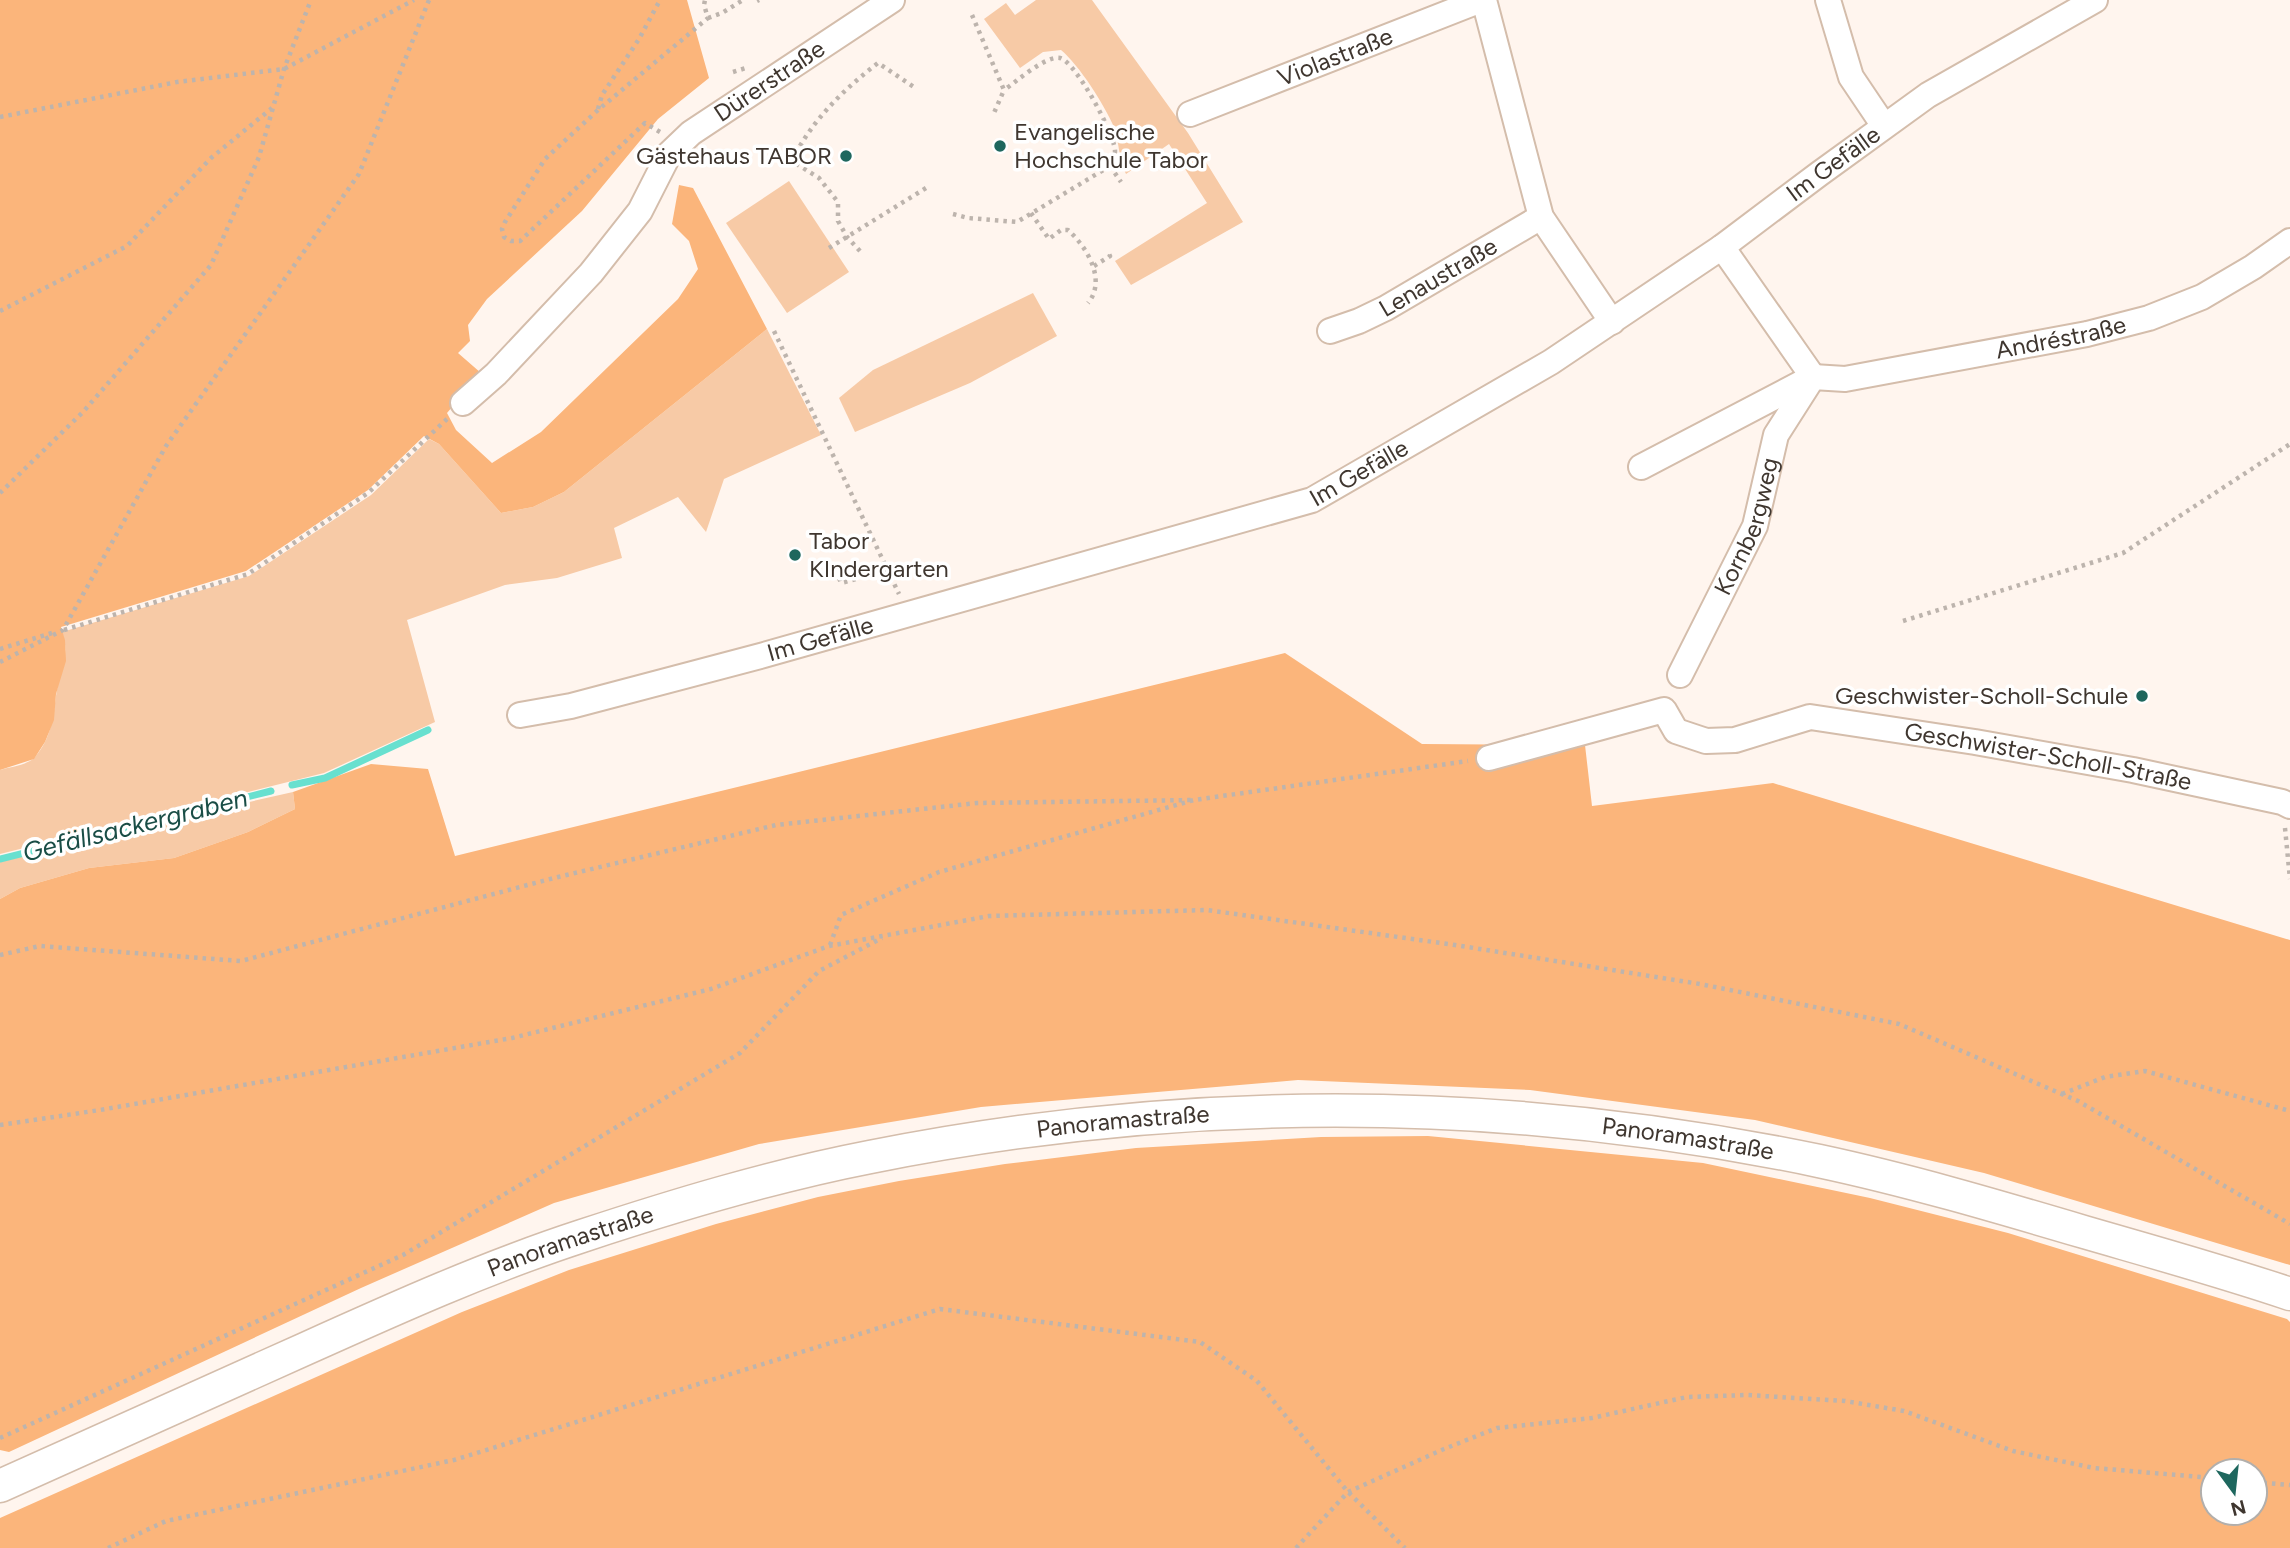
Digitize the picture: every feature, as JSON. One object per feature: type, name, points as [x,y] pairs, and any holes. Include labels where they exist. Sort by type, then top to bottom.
[{"type":"main road","name":"Panoramastraße","points":[[0,1486],[378,1316],[576,1238],[773,1179],[869,1157],[1056,1126],[1150,1117],[1301,1109],[1413,1111],[1551,1120],[1699,1139],[1818,1161],[1937,1189],[2290,1294]]},
{"type":"street","name":"Dürerstraße","points":[[463,404],[496,374],[574,292],[640,211],[669,153],[691,132],[892,0]]},
{"type":"street","name":"Violastraße","points":[[1190,114],[1483,0]]},
{"type":"street","points":[[1483,0],[1541,217],[1612,322]]},
{"type":"street","points":[[1828,0],[1851,77],[1884,126]]},
{"type":"street","name":"Im Gefälle","points":[[520,715],[571,706],[1312,500],[1550,362],[1722,247],[1928,95],[2095,0]]},
{"type":"street","name":"Lenaustraße","points":[[1331,331],[1386,308],[1541,217]]},
{"type":"street","name":"Andréstraße","points":[[1813,377],[1845,379],[2074,337],[2148,318],[2202,297],[2290,241]]},
{"type":"street","points":[[1641,467],[1813,377],[1722,247]]},
{"type":"street","name":"Kornbergweg","points":[[1680,675],[1755,526],[1776,435],[1813,377]]},
{"type":"street","name":"Geschwister-Scholl-Straße","points":[[1489,758],[1664,710],[1676,731],[1706,741],[1735,740],[1810,717],[2133,770],[2286,804]]},
{"type":"path","points":[[0,493],[82,412],[211,265],[259,157],[284,69],[311,0]]},
{"type":"path","points":[[0,117],[177,82],[284,69],[414,0]]},
{"type":"path","points":[[0,662],[63,630],[166,446],[359,174],[429,0]]},
{"type":"path","points":[[598,110],[602,96],[639,39],[660,0]]},
{"type":"path","points":[[705,0],[708,18]]},
{"type":"path","points":[[660,133],[645,123],[520,241],[506,239],[502,229],[505,222],[545,159],[598,110],[708,18],[743,0]]},
{"type":"path","points":[[972,15],[1003,90]]},
{"type":"path","points":[[953,214],[968,218],[1017,222],[1110,166],[1116,154],[1113,136],[1076,72],[1068,62],[1060,58],[1049,59],[1003,90],[994,113]]},
{"type":"path","points":[[860,251],[847,237],[838,221],[838,202],[829,184],[792,161],[801,142],[828,108],[850,84],[878,63],[914,87]]},
{"type":"path","points":[[0,311],[127,246],[211,158],[273,107]]},
{"type":"path","points":[[1110,166],[1121,183]]},
{"type":"path","points":[[829,248],[926,188]]},
{"type":"path","points":[[1031,214],[1049,239],[1061,230],[1068,230],[1094,266],[1095,290],[1088,303]]},
{"type":"path","points":[[1094,266],[1110,256],[1109,254]]},
{"type":"path","points":[[774,331],[908,614]]},
{"type":"path","points":[[0,649],[248,574],[368,493],[463,404]]},
{"type":"path","points":[[1903,621],[2123,553],[2290,444]]},
{"type":"path","points":[[839,578],[841,583],[887,571]]},
{"type":"path","points":[[0,955],[40,946],[241,961],[554,878],[776,825],[977,803],[1194,800],[1489,758]]},
{"type":"path","points":[[829,946],[841,915],[939,872],[1194,800]]},
{"type":"path","points":[[2286,804],[2290,879]]},
{"type":"path","points":[[0,1125],[512,1038],[711,989],[829,946],[989,916],[1207,910],[1455,945],[1700,984],[1899,1024],[2078,1101],[2290,1224]]},
{"type":"path","points":[[0,1438],[403,1255],[740,1053],[819,971],[887,935]]},
{"type":"path","points":[[2062,1094],[2105,1077],[2145,1071],[2290,1111]]},
{"type":"path","points":[[108,1548],[166,1521],[454,1460],[940,1309],[1200,1342],[1257,1381],[1348,1492],[1405,1548]]},
{"type":"path","points":[[1296,1548],[1348,1492],[1497,1428],[1592,1418],[1687,1397],[1746,1395],[1845,1401],[1904,1411],[2013,1451],[2094,1468],[2199,1477]]},
{"type":"path","points":[[2269,1483],[2290,1485]]},
{"type":"shaded area","points":[[0,0],[687,0],[709,78],[658,119],[582,211],[487,299],[468,325],[470,341],[458,353],[481,373],[447,413],[456,430],[492,463],[541,432],[678,299],[698,269],[689,241],[672,224],[679,185],[693,188],[767,329],[564,492],[533,507],[501,513],[439,444],[424,436],[368,490],[246,571],[61,627],[66,661],[56,694],[54,720],[45,742],[34,759],[0,770]]},
{"type":"shaded area","points":[[1036,0],[1092,0],[1188,133],[1243,222],[1131,285],[1115,261],[1207,203],[1169,144],[1126,174],[1110,118],[1083,75],[1061,50],[1043,52],[1020,68],[984,19],[1006,3],[1015,15]]},
{"type":"shaded area","points":[[789,181],[849,272],[787,313],[726,223]]},
{"type":"shaded area","points":[[1033,293],[1057,336],[970,383],[855,432],[839,398],[873,370]]},
{"type":"shaded area","points":[[767,329],[821,435],[724,479],[706,532],[678,497],[614,528],[622,558],[557,578],[505,585],[407,620],[435,722],[324,773],[0,854],[0,770],[32,760],[45,743],[65,657],[62,632],[249,576],[371,495],[429,439],[439,444],[501,513],[533,507],[564,492]]},
{"type":"shaded area","points":[[1285,653],[1422,744],[1585,745],[1592,806],[1773,783],[2290,940],[2290,1265],[1984,1173],[1755,1120],[1530,1090],[1298,1080],[981,1107],[759,1144],[554,1203],[361,1288],[9,1452],[0,1450],[0,899],[20,888],[89,868],[174,858],[248,832],[295,809],[293,792],[371,764],[428,769],[455,856]]},
{"type":"shaded area","points":[[293,792],[295,809],[248,832],[174,858],[89,868],[20,888],[0,899],[0,862]]},
{"type":"shaded area","points":[[1428,1136],[1703,1163],[1870,1198],[2008,1233],[2287,1319],[2290,1322],[2290,1548],[0,1548],[0,1518],[462,1312],[569,1270],[716,1224],[818,1197],[1005,1164],[1136,1148],[1321,1137]]},
{"type":"waterway","name":"Gefällsackergraben","points":[[292,785],[325,778],[428,730]]},
{"type":"waterway","name":"Gefällsackergraben","points":[[0,859],[271,791]]},
{"type":"place","name":"Evangelische Hochschule Tabor","points":[[1000,146]]},
{"type":"place","name":"Gästehaus TABOR","points":[[846,156]]},
{"type":"place","name":"Tabor KIndergarten","points":[[795,555]]},
{"type":"place","name":"Geschwister-Scholl-Schule","points":[[2142,696]]}]
